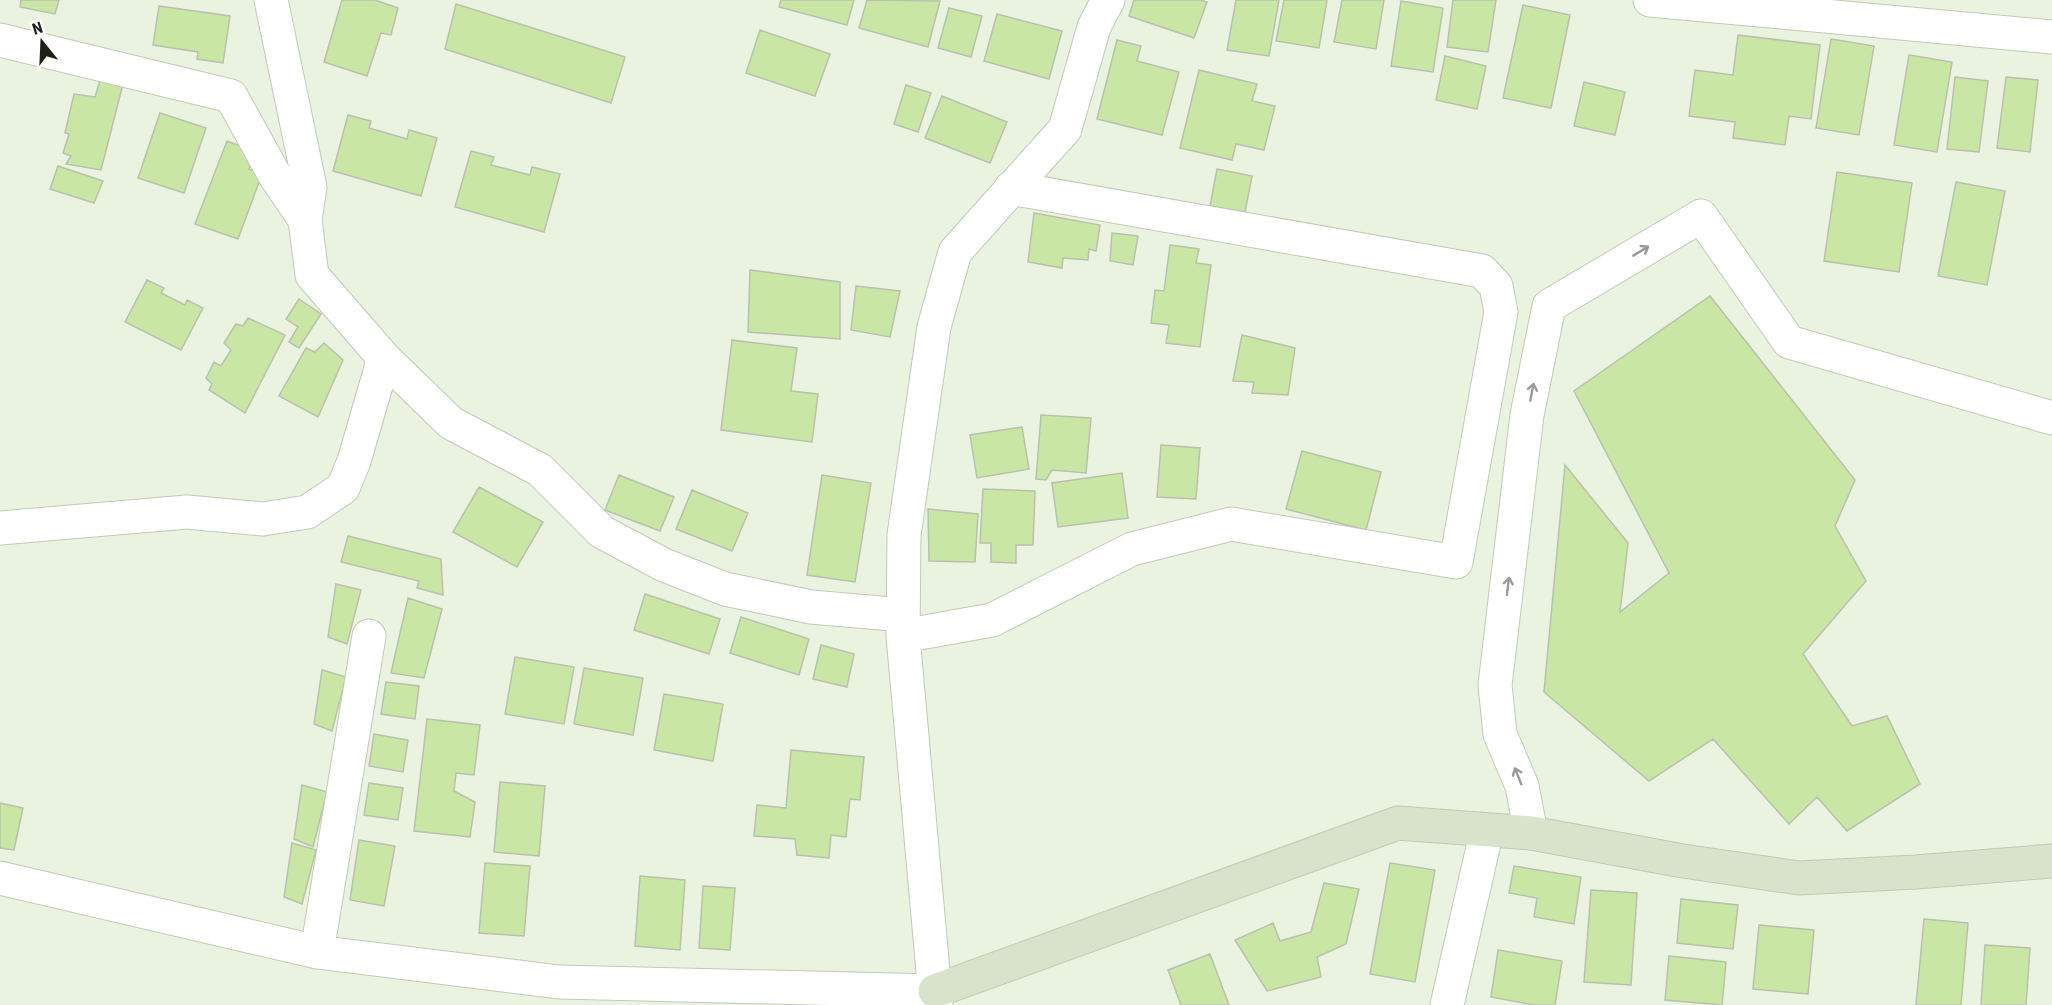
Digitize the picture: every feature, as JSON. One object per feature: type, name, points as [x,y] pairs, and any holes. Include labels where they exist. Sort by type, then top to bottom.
[{"type":"street","points":[[272,0],[310,187],[305,219],[312,275],[384,358],[451,423],[540,470],[602,532],[664,565],[725,589],[903,626],[993,620],[1132,549],[1231,524],[1456,562],[1501,312],[1496,286],[1482,271],[1011,188]]},
{"type":"street","points":[[935,998],[903,626],[904,535],[934,327],[955,252],[1065,129],[1094,27],[1108,0]]},
{"type":"street","points":[[1650,0],[2052,37]]},
{"type":"street","points":[[0,40],[231,96],[274,174],[305,219]]},
{"type":"street","points":[[1531,833],[1522,786],[1500,734],[1496,685],[1527,415],[1549,306],[1701,216],[1789,342],[2052,418]]},
{"type":"street","points":[[0,528],[187,512],[263,519],[307,512],[343,488],[354,460],[384,358]]},
{"type":"street","points":[[317,952],[369,636]]},
{"type":"street","points":[[0,878],[317,952],[558,993],[935,998],[1398,823],[1531,833],[1683,861],[1798,878],[1916,872],[2052,861]]},
{"type":"street","points":[[1447,1005],[1487,830]]},
{"type":"building","points":[[21,0],[59,0],[55,14],[20,7]]},
{"type":"building","points":[[342,0],[375,0],[398,8],[391,35],[381,33],[367,76],[324,62]]},
{"type":"building","points":[[781,0],[854,0],[847,25],[779,7]]},
{"type":"building","points":[[867,0],[940,1],[928,47],[859,28]]},
{"type":"building","points":[[1134,0],[1200,0],[1207,2],[1194,38],[1129,16]]},
{"type":"building","points":[[1236,0],[1279,0],[1269,56],[1227,50]]},
{"type":"building","points":[[1284,0],[1327,0],[1319,48],[1276,41]]},
{"type":"building","points":[[1342,0],[1384,0],[1376,49],[1334,42]]},
{"type":"building","points":[[1453,0],[1496,0],[1488,52],[1447,47]]},
{"type":"building","points":[[1401,1],[1443,8],[1433,72],[1391,66]]},
{"type":"building","points":[[456,4],[625,57],[611,103],[445,49]]},
{"type":"building","points":[[1523,5],[1570,15],[1551,108],[1503,98]]},
{"type":"building","points":[[159,6],[230,16],[223,63],[197,59],[198,52],[153,45]]},
{"type":"building","points":[[949,8],[982,16],[971,57],[938,48]]},
{"type":"building","points":[[997,14],[1062,31],[1049,79],[984,61]]},
{"type":"building","points":[[760,30],[830,54],[815,96],[746,73]]},
{"type":"building","points":[[1738,35],[1820,45],[1811,119],[1789,116],[1785,145],[1733,138],[1735,122],[1689,116],[1695,70],[1733,75]]},
{"type":"building","points":[[1831,39],[1874,46],[1859,135],[1816,128]]},
{"type":"building","points":[[1117,40],[1141,46],[1137,61],[1179,72],[1162,135],[1097,119]]},
{"type":"building","points":[[1909,55],[1952,62],[1937,152],[1894,145]]},
{"type":"building","points":[[1445,56],[1486,66],[1477,109],[1436,100]]},
{"type":"building","points":[[1199,70],[1257,84],[1252,101],[1275,106],[1264,150],[1236,144],[1232,160],[1180,148]]},
{"type":"building","points":[[101,77],[123,84],[101,170],[66,164],[71,156],[63,153],[69,134],[65,133],[74,94],[95,97]]},
{"type":"building","points":[[1955,77],[1988,81],[1979,152],[1947,149]]},
{"type":"building","points":[[2006,77],[2038,80],[2030,152],[1997,148]]},
{"type":"building","points":[[1584,82],[1625,92],[1615,135],[1574,126]]},
{"type":"building","points":[[906,85],[931,93],[918,132],[894,124]]},
{"type":"building","points":[[942,96],[1007,122],[990,163],[925,138]]},
{"type":"building","points":[[160,113],[206,128],[184,193],[138,178]]},
{"type":"building","points":[[348,115],[371,121],[369,128],[407,139],[409,130],[437,138],[421,196],[333,171]]},
{"type":"building","points":[[227,141],[256,152],[249,169],[262,174],[238,239],[195,224]]},
{"type":"building","points":[[471,151],[494,157],[491,165],[530,175],[532,167],[560,174],[544,232],[455,207]]},
{"type":"building","points":[[58,166],[103,181],[94,203],[50,189]]},
{"type":"building","points":[[1217,169],[1252,176],[1245,212],[1210,206]]},
{"type":"building","points":[[1837,172],[1912,183],[1899,272],[1824,261]]},
{"type":"building","points":[[1956,182],[2005,191],[1987,285],[1938,276]]},
{"type":"building","points":[[1034,213],[1100,225],[1096,251],[1089,249],[1088,260],[1063,258],[1062,268],[1028,262]]},
{"type":"building","points":[[1112,233],[1138,236],[1133,265],[1110,261]]},
{"type":"building","points":[[1170,245],[1199,249],[1196,263],[1211,265],[1200,347],[1166,343],[1169,325],[1151,323],[1155,290],[1164,291]]},
{"type":"building","points":[[750,270],[840,282],[840,339],[748,332]]},
{"type":"building","points":[[147,280],[164,288],[161,293],[185,305],[187,300],[203,308],[181,350],[125,322]]},
{"type":"building","points":[[856,286],[900,291],[890,337],[851,330]]},
{"type":"building","points":[[1710,296],[1855,480],[1835,526],[1866,581],[1803,654],[1852,726],[1887,716],[1920,784],[1847,831],[1817,797],[1789,824],[1713,739],[1649,781],[1544,692],[1565,465],[1628,543],[1620,612],[1669,573],[1574,391]]},
{"type":"building","points":[[299,299],[321,314],[299,348],[289,342],[298,327],[286,319]]},
{"type":"building","points":[[248,318],[285,335],[245,413],[209,390],[212,384],[206,378],[214,362],[221,366],[231,350],[224,343],[236,324],[243,326]]},
{"type":"building","points":[[1242,335],[1295,348],[1288,395],[1252,393],[1254,382],[1233,381]]},
{"type":"building","points":[[732,340],[797,348],[791,391],[818,394],[812,442],[721,430]]},
{"type":"building","points":[[324,343],[343,360],[318,417],[279,396],[306,348],[315,352]]},
{"type":"building","points":[[1041,415],[1091,418],[1086,473],[1052,470],[1046,480],[1036,479]]},
{"type":"building","points":[[1022,427],[1029,469],[977,478],[970,435]]},
{"type":"building","points":[[1161,445],[1200,448],[1196,499],[1157,497]]},
{"type":"building","points":[[1302,451],[1381,472],[1366,530],[1286,509]]},
{"type":"building","points":[[1122,473],[1128,518],[1058,527],[1052,483]]},
{"type":"building","points":[[619,475],[674,497],[660,531],[605,510]]},
{"type":"building","points":[[822,475],[871,483],[855,582],[807,575]]},
{"type":"building","points":[[479,487],[543,522],[517,567],[453,532]]},
{"type":"building","points":[[983,489],[1035,491],[1033,545],[1016,545],[1016,563],[991,562],[991,543],[980,543]]},
{"type":"building","points":[[692,490],[748,513],[732,551],[676,529]]},
{"type":"building","points":[[928,509],[978,514],[975,562],[929,561]]},
{"type":"building","points":[[348,536],[441,559],[443,595],[417,588],[419,581],[341,562]]},
{"type":"building","points":[[336,584],[361,590],[347,644],[328,637]]},
{"type":"building","points":[[645,594],[720,619],[709,654],[634,630]]},
{"type":"building","points":[[408,598],[442,609],[424,678],[391,673]]},
{"type":"building","points":[[741,617],[809,639],[799,675],[730,653]]},
{"type":"building","points":[[821,645],[854,654],[847,687],[813,679]]},
{"type":"building","points":[[515,657],[574,667],[564,724],[505,714]]},
{"type":"building","points":[[584,668],[643,678],[633,735],[574,724]]},
{"type":"building","points":[[322,670],[346,677],[332,731],[314,724]]},
{"type":"building","points":[[386,682],[419,686],[415,719],[381,714]]},
{"type":"building","points":[[664,694],[723,704],[713,761],[654,750]]},
{"type":"building","points":[[427,719],[480,725],[474,775],[456,773],[454,791],[475,802],[470,837],[414,831]]},
{"type":"building","points":[[374,734],[408,740],[403,772],[369,766]]},
{"type":"building","points":[[791,750],[864,757],[860,800],[850,799],[846,837],[831,835],[829,858],[797,855],[795,839],[754,836],[757,805],[786,808]]},
{"type":"building","points":[[500,782],[545,786],[539,856],[494,852]]},
{"type":"building","points":[[369,783],[403,788],[398,820],[364,815]]},
{"type":"building","points":[[302,785],[327,792],[313,847],[294,839]]},
{"type":"building","points":[[0,803],[23,808],[14,850],[0,848]]},
{"type":"building","points":[[359,840],[395,846],[384,906],[350,900]]},
{"type":"building","points":[[292,843],[316,850],[302,904],[284,897]]},
{"type":"building","points":[[485,863],[530,866],[524,936],[479,933]]},
{"type":"building","points":[[1390,863],[1435,870],[1415,982],[1370,974]]},
{"type":"building","points":[[1514,866],[1581,877],[1574,924],[1534,917],[1537,898],[1509,893]]},
{"type":"building","points":[[640,876],[685,880],[680,950],[635,946]]},
{"type":"building","points":[[1324,883],[1359,889],[1346,944],[1317,957],[1321,977],[1267,991],[1235,940],[1273,923],[1280,941],[1311,932]]},
{"type":"building","points":[[703,886],[735,888],[730,950],[699,948]]},
{"type":"building","points":[[1591,890],[1637,893],[1631,985],[1584,982]]},
{"type":"building","points":[[1681,899],[1738,905],[1733,949],[1677,943]]},
{"type":"building","points":[[1924,919],[1968,923],[1961,1005],[1916,1005]]},
{"type":"building","points":[[1759,925],[1814,930],[1808,994],[1753,989]]},
{"type":"building","points":[[1985,945],[2030,948],[2026,1005],[1981,1005]]},
{"type":"building","points":[[1498,950],[1562,961],[1555,1005],[1534,1005],[1491,997]]},
{"type":"building","points":[[1210,954],[1229,1005],[1181,1005],[1168,970]]},
{"type":"building","points":[[1669,956],[1726,962],[1722,1005],[1665,1000]]}]
